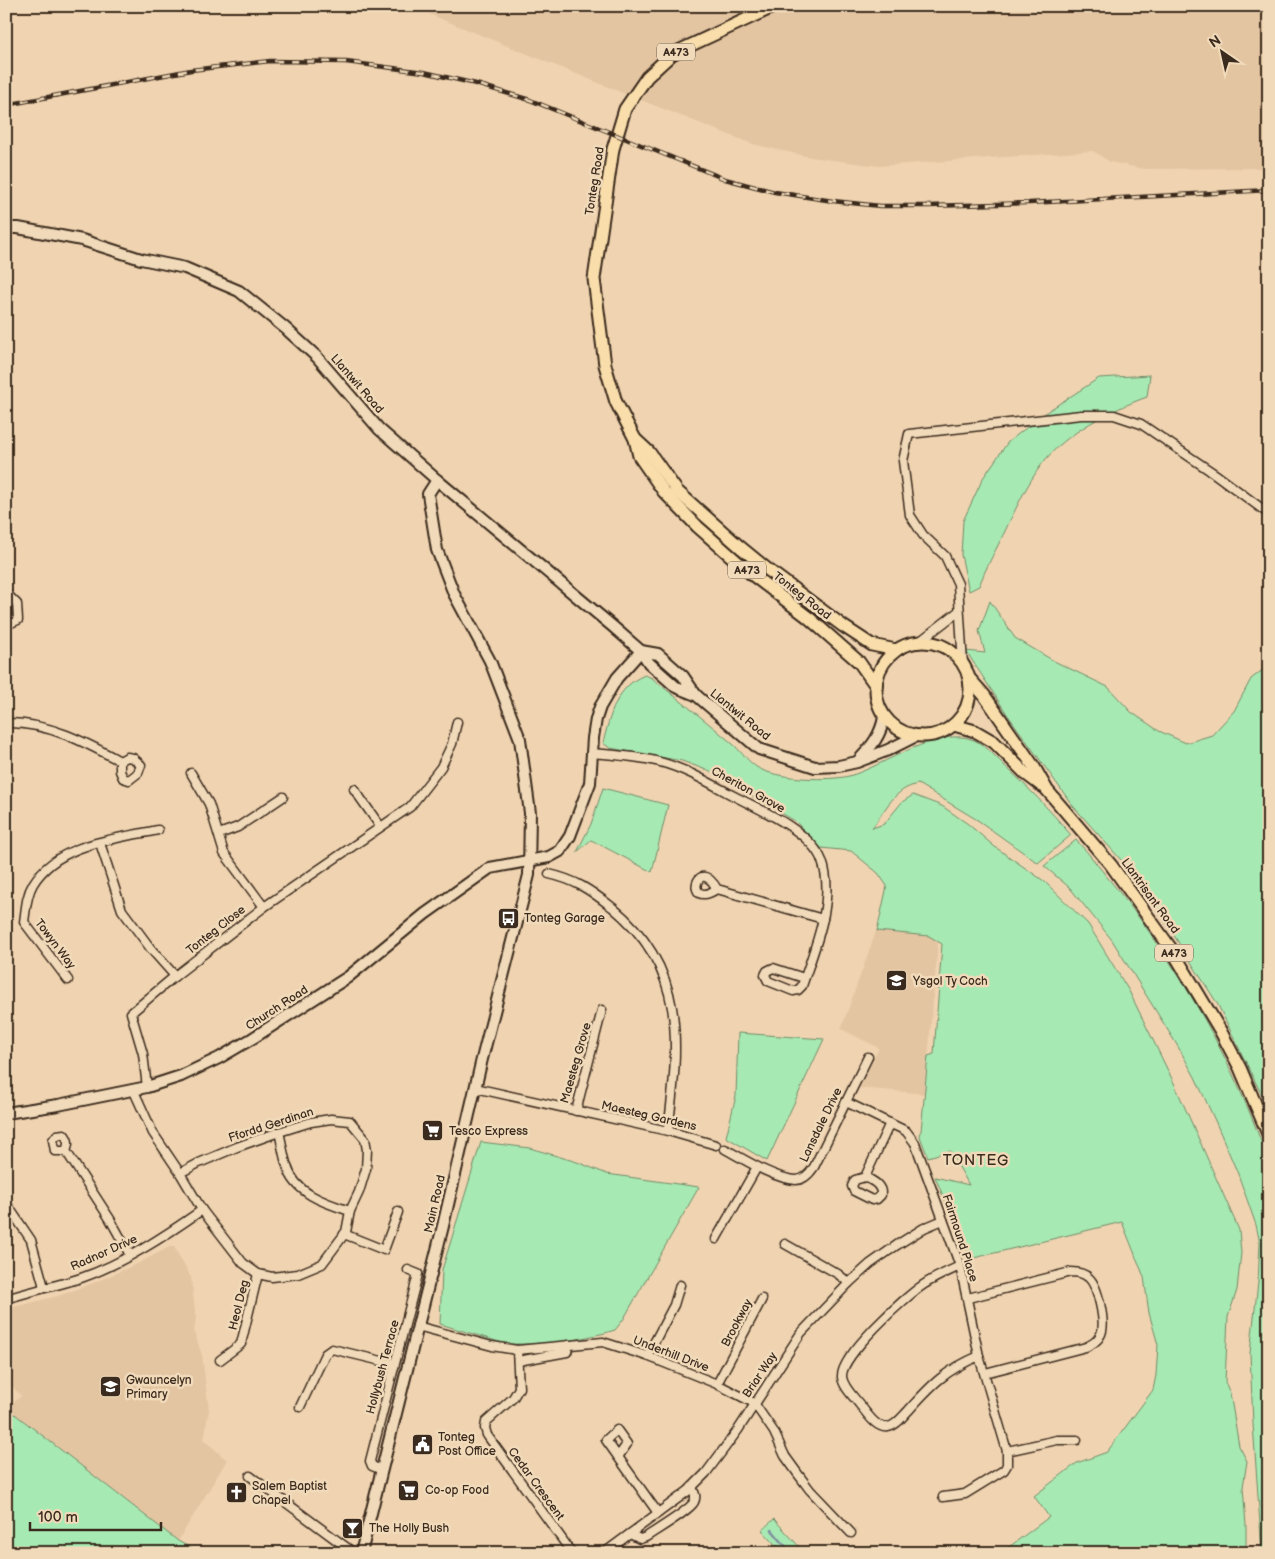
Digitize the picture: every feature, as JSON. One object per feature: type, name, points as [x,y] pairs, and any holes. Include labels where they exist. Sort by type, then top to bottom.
[{"type":"main road","name":"Tonteg Road","points":[[775,6],[672,54],[647,77],[625,109],[613,149],[594,279],[605,365],[616,402],[635,439],[639,456],[664,492],[698,527],[750,573],[809,618],[858,662],[876,686]]},
{"type":"main road","name":"Llantwit Road","points":[[6,228],[18,228],[82,240],[141,258],[185,268],[239,291],[317,357],[379,429],[641,651],[658,654],[683,676],[696,695],[759,750],[815,767],[839,766],[888,750],[916,736]]},
{"type":"main road","name":"Tonteg Road","points":[[635,439],[649,452],[677,491],[760,564],[843,626],[872,645],[896,650]]},
{"type":"main road","name":"Main Road","points":[[361,1553],[529,875],[530,861],[530,813],[520,739],[490,661],[454,594],[437,550],[428,494],[437,480]]},
{"type":"main road","points":[[919,642],[931,643],[943,646],[954,654],[963,665],[969,678],[970,690],[968,703],[963,715],[954,724],[937,734],[916,736],[898,730],[884,717],[876,697],[876,686],[879,672],[886,660],[896,650],[919,642]]},
{"type":"main road","points":[[530,861],[549,856],[560,850],[570,836],[590,783],[596,719],[600,707],[617,678],[641,651]]},
{"type":"main road","name":"Llantrisant Road","points":[[969,678],[984,695],[1034,767],[1047,790],[1112,865],[1172,950],[1215,1021],[1240,1068],[1269,1136]]},
{"type":"main road","points":[[856,762],[873,745],[882,728],[884,717]]},
{"type":"main road","name":"Llantrisant Road","points":[[954,724],[975,731],[994,742],[1026,774],[1047,790]]},
{"type":"main road","name":"Church Road","points":[[6,1113],[58,1105],[147,1087],[181,1076],[219,1058],[348,977],[425,914],[490,868],[530,861]]},
{"type":"street","points":[[963,665],[958,584],[945,556],[923,535],[910,516],[903,460],[909,434],[1082,415],[1114,415],[1142,424],[1269,514]]},
{"type":"street","points":[[6,594],[16,604],[18,620],[6,626]]},
{"type":"street","points":[[919,642],[959,611]]},
{"type":"street","name":"Tonteg Close","points":[[147,1087],[142,1054],[131,1013],[175,976],[264,907],[410,807],[441,766],[452,744],[457,722]]},
{"type":"street","points":[[6,723],[41,726],[91,746],[120,761]]},
{"type":"street","name":"Cheriton Grove","points":[[592,753],[649,759],[686,770],[784,822],[810,843],[822,862],[826,891],[823,919],[804,978]]},
{"type":"street","points":[[191,773],[210,804],[224,853],[264,907]]},
{"type":"street","points":[[354,788],[380,826]]},
{"type":"street","points":[[219,834],[238,827],[283,796]]},
{"type":"street","name":"Towyn Way","points":[[68,980],[24,922],[27,900],[32,885],[42,872],[69,852],[100,842],[158,830]]},
{"type":"street","points":[[100,842],[122,910],[150,949],[175,976]]},
{"type":"street","points":[[549,874],[566,878],[591,891],[619,913],[638,932],[656,959],[666,980],[672,1010],[675,1065],[668,1131]]},
{"type":"street","points":[[717,889],[823,919]]},
{"type":"street","points":[[773,968],[804,978],[800,988],[792,991],[768,981],[765,975],[766,971],[773,968]]},
{"type":"street","name":"Maesteg Grove","points":[[475,1088],[576,1111],[602,1010]]},
{"type":"street","name":"Lansdale Drive","points":[[725,1149],[757,1167],[788,1178],[797,1180],[804,1178],[814,1167],[868,1056]]},
{"type":"street","points":[[133,1090],[153,1133],[202,1210],[243,1263],[258,1274]]},
{"type":"street","name":"Fairmound Place","points":[[846,1102],[906,1131],[912,1136],[960,1266],[979,1356],[1007,1452]]},
{"type":"street","name":"Maesteg Gardens","points":[[576,1111],[668,1131],[716,1144]]},
{"type":"street","name":"Ffordd Gerdinan","points":[[180,1173],[237,1147],[311,1122],[331,1119],[350,1121],[365,1139],[367,1150],[366,1168],[359,1192],[350,1211],[344,1234],[322,1264],[298,1274],[272,1277],[258,1274]]},
{"type":"street","points":[[865,1177],[890,1123]]},
{"type":"street","points":[[279,1132],[287,1168],[299,1188],[316,1198],[350,1211]]},
{"type":"street","points":[[66,1151],[110,1219],[130,1255]]},
{"type":"street","points":[[716,1239],[757,1167]]},
{"type":"street","points":[[6,1203],[31,1240],[44,1287]]},
{"type":"street","name":"Radnor Drive","points":[[6,1299],[81,1278],[130,1255],[172,1232],[202,1210]]},
{"type":"street","points":[[344,1234],[384,1250],[398,1212]]},
{"type":"street","name":"Briar Way","points":[[604,1553],[692,1487],[706,1472],[738,1430],[801,1333],[849,1283],[870,1264],[897,1245],[924,1228],[944,1220]]},
{"type":"street","points":[[785,1244],[838,1274],[849,1283]]},
{"type":"street","points":[[960,1266],[922,1286],[886,1316],[849,1358],[842,1371],[842,1378],[845,1387],[875,1422],[886,1428],[900,1420],[932,1384],[944,1374],[964,1362],[979,1356]]},
{"type":"street","name":"Hollybush Terrace","points":[[382,1470],[372,1466],[370,1461],[418,1274],[408,1270]]},
{"type":"street","points":[[968,1298],[1071,1272],[1079,1272],[1090,1278],[1096,1288],[1103,1326],[1098,1339],[1094,1343],[1086,1347],[984,1372]]},
{"type":"street","name":"Heol Deg","points":[[220,1360],[241,1344],[258,1274]]},
{"type":"street","points":[[647,1356],[674,1305],[680,1286]]},
{"type":"street","name":"Brookway","points":[[718,1384],[762,1300]]},
{"type":"street","name":"Underhill Drive","points":[[417,1326],[492,1346],[517,1350],[603,1342],[647,1356],[718,1384],[754,1403],[806,1485],[851,1533]]},
{"type":"street","points":[[518,1361],[568,1352],[569,1345]]},
{"type":"street","points":[[300,1407],[326,1354],[332,1349],[394,1364]]},
{"type":"street","name":"Cedar Crescent","points":[[517,1350],[519,1388],[513,1398],[486,1422],[485,1428],[487,1435],[572,1553]]},
{"type":"street","points":[[943,1497],[965,1494],[1004,1470],[1007,1465],[1007,1452],[1057,1440],[1077,1440]]},
{"type":"street","points":[[618,1458],[658,1513]]},
{"type":"street","points":[[250,1476],[354,1553]]},
{"type":"street","points":[[630,1534],[640,1538],[646,1537],[688,1508],[695,1501],[696,1495],[692,1487]]},
{"type":"shaded area","points":[[435,6],[1269,6],[1269,168],[1144,169],[1110,162],[1093,151],[878,166],[810,157],[752,144],[623,93],[429,14]]},
{"type":"shaded area","name":"Ysgol Ty Coch","points":[[888,898],[939,932],[925,1094],[859,1088],[879,1048],[841,1029]]},
{"type":"shaded area","name":"Gwauncelyn Primary","points":[[173,1245],[191,1277],[196,1318],[194,1332],[202,1355],[209,1410],[204,1440],[227,1460],[178,1541],[7,1408],[21,1396],[6,1379],[6,1309],[58,1296],[93,1283],[139,1263]]},
{"type":"green space","points":[[1150,375],[1147,397],[1090,424],[1063,442],[1042,464],[1022,496],[979,586],[969,591],[961,555],[963,521],[983,478],[1008,442],[1048,411],[1099,378]]},
{"type":"green space","points":[[990,601],[1015,638],[1054,661],[1108,687],[1131,712],[1159,731],[1186,743],[1212,735],[1234,711],[1251,679],[1269,665],[1269,1110],[1217,1003],[1138,879],[1073,806],[1007,714],[966,651],[985,653],[979,631]]},
{"type":"green space","points":[[645,675],[652,678],[714,728],[755,766],[781,775],[818,779],[840,778],[862,771],[928,742],[960,737],[974,740],[989,750],[1021,781],[1071,835],[1038,863],[979,821],[918,784],[903,790],[897,795],[886,807],[872,828],[884,824],[902,802],[913,795],[942,806],[968,824],[995,847],[1044,881],[1088,924],[1129,991],[1174,1083],[1239,1230],[1241,1253],[1237,1290],[1228,1317],[1225,1382],[1230,1393],[1239,1446],[1247,1461],[1243,1487],[1246,1553],[1001,1553],[1049,1517],[1034,1496],[1077,1463],[1107,1452],[1153,1390],[1158,1345],[1149,1313],[1144,1277],[1122,1222],[970,1259],[935,1177],[969,1185],[950,1151],[928,1157],[919,1134],[921,1131],[928,1056],[934,1054],[942,944],[929,936],[877,931],[887,886],[878,873],[851,851],[821,848],[795,821],[709,771],[682,761],[610,748],[603,743],[608,723],[621,694],[627,686]]},
{"type":"green space","points":[[603,788],[668,805],[652,872],[591,840],[577,852],[591,824]]},
{"type":"green space","points":[[1076,840],[1141,921],[1185,986],[1223,1054],[1240,1090],[1269,1163],[1269,1553],[1262,1553],[1250,1353],[1258,1282],[1260,1243],[1256,1225],[1238,1174],[1217,1125],[1195,1077],[1177,1045],[1112,940],[1070,888],[1044,866]]},
{"type":"green space","points":[[738,1033],[824,1039],[767,1161],[726,1137],[736,1096]]},
{"type":"green space","points":[[481,1142],[530,1148],[577,1162],[607,1174],[699,1187],[623,1320],[615,1330],[573,1340],[537,1344],[506,1344],[440,1324],[442,1270]]},
{"type":"green space","points":[[7,1408],[178,1541],[200,1553],[6,1553]]},
{"type":"green space","points":[[774,1519],[805,1553],[783,1553],[762,1530]]},
{"type":"waterway","points":[[772,1530],[791,1553]]},
{"type":"railway","points":[[6,105],[191,70],[270,61],[346,62],[424,72],[476,84],[530,100],[725,179],[775,192],[833,201],[880,206],[929,206],[1029,203],[1269,190]]},
{"type":"place","name":"Tonteg Garage","points":[[508,918]]},
{"type":"place","name":"Ysgol Ty Coch","points":[[897,981]]},
{"type":"place","name":"Tesco Express","points":[[433,1131]]},
{"type":"place","name":"Gwauncelyn Primary","points":[[110,1387]]},
{"type":"place","name":"Tonteg Post Office","points":[[422,1444]]},
{"type":"place","name":"Co-op Food","points":[[409,1490]]},
{"type":"place","name":"Salem Baptist Chapel","points":[[236,1493]]},
{"type":"place","name":"The Holly Bush","points":[[353,1528]]},
{"type":"district","name":"TONTEG","points":[[976,1160]]}]
